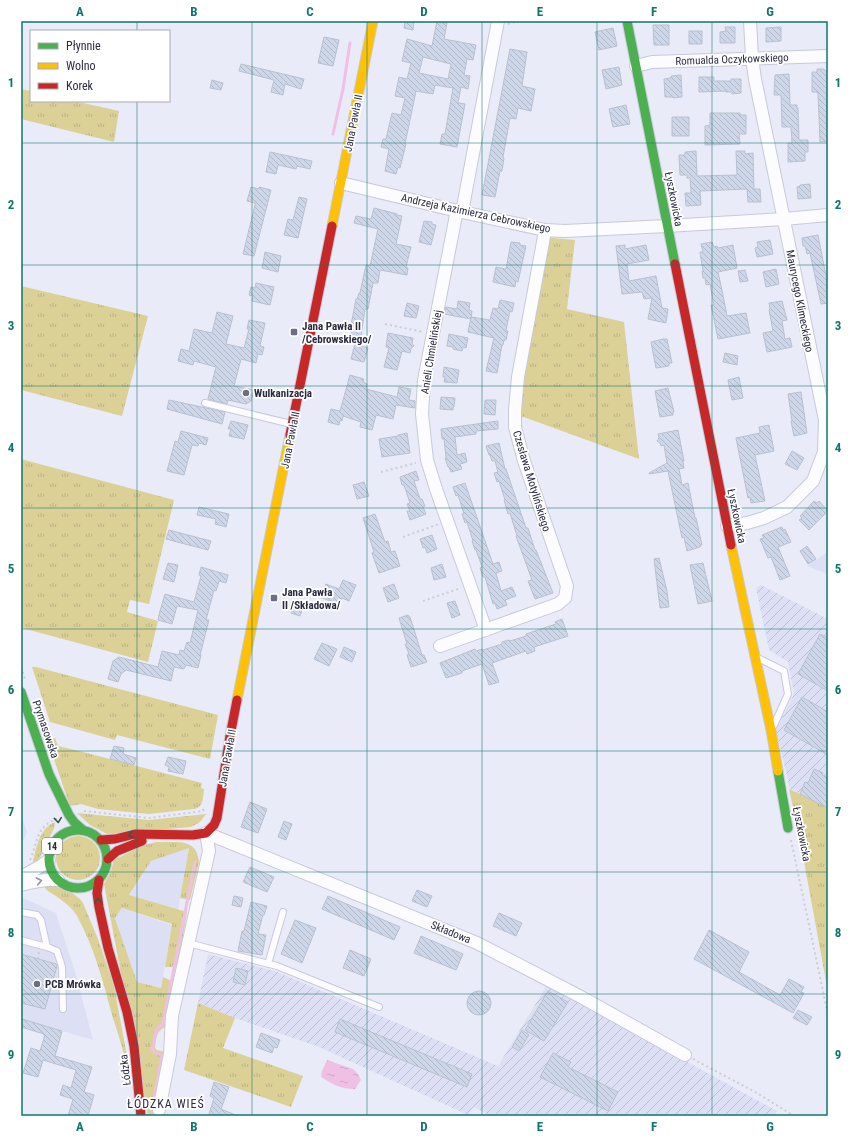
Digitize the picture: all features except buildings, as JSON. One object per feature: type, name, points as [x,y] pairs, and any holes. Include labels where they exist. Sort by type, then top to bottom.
[{"type":"street","name":"Jana Pawła II","points":[[206,833],[214,824],[218,815],[232,730],[373,21]]},
{"type":"street","name":"Anieli Chmielińskiej","points":[[486,630],[427,460],[422,414],[424,380],[432,334],[498,21]]},
{"type":"street","name":"Łyszkowicka","points":[[627,21],[727,526],[754,656],[772,730],[788,828]]},
{"type":"street","name":"Maurycego Klimeckiego","points":[[727,526],[747,523],[764,518],[787,507],[813,481],[824,452],[825,420],[752,58],[750,21]]},
{"type":"street","name":"Romualda Oczykowskiego","points":[[636,66],[652,62],[828,56]]},
{"type":"street","name":"Andrzeja Kazimierza Cebrowskiego","points":[[341,183],[545,230],[565,231],[667,226],[828,215]]},
{"type":"street","name":"Czesława Motylińskiego","points":[[440,646],[558,604],[564,598],[567,586],[524,461],[516,427],[514,410],[518,377],[545,230]]},
{"type":"street","name":"Prymasowska","points":[[21,692],[49,774],[56,809]]},
{"type":"street","name":"Prymasowska","points":[[49,774],[69,815],[83,830]]},
{"type":"street","name":"14","points":[[58,819],[56,839],[52,846],[49,860],[53,874],[58,880]]},
{"type":"street","name":"14","points":[[56,839],[64,833],[73,830],[83,830]]},
{"type":"street","points":[[21,885],[49,879],[58,880],[66,885],[76,888],[88,886],[98,880],[105,870],[108,859],[106,849],[101,840],[92,833],[83,830]]},
{"type":"street","points":[[101,840],[115,839],[135,834],[193,835],[206,833],[209,851],[172,1016],[170,1054],[159,1110]]},
{"type":"street","name":"Składowa","points":[[206,833],[477,943],[583,998],[685,1055]]},
{"type":"street","points":[[108,859],[117,851],[161,835]]},
{"type":"street","points":[[21,877],[49,860]]},
{"type":"street","points":[[98,880],[97,892],[99,907],[108,948]]},
{"type":"street","points":[[76,888],[83,896]]},
{"type":"street","points":[[90,910],[108,948]]},
{"type":"street","name":"Łódzka","points":[[108,948],[120,987],[134,1046],[141,1116]]},
{"type":"lane","points":[[205,403],[293,424]]},
{"type":"lane","points":[[754,656],[784,671],[788,694],[772,730]]},
{"type":"lane","points":[[21,912],[37,915],[42,920],[47,947]]},
{"type":"lane","points":[[268,964],[283,912]]},
{"type":"lane","points":[[21,940],[57,950],[62,967],[63,1009]]},
{"type":"lane","points":[[188,943],[277,966],[379,1007]]},
{"type":"path","points":[[385,324],[432,334]]},
{"type":"path","points":[[381,472],[427,460]]},
{"type":"path","points":[[403,537],[447,521]]},
{"type":"path","points":[[423,602],[470,585]]},
{"type":"path","points":[[69,815],[81,811],[149,818],[203,811],[205,807]]},
{"type":"path","points":[[28,863],[31,859],[40,830],[47,823],[58,819]]},
{"type":"path","name":"Łyszkowicka","points":[[788,828],[828,1015]]},
{"type":"path","points":[[685,1055],[757,1093],[794,1116]]},
{"type":"shaded area","points":[[828,552],[828,574],[807,566]]},
{"type":"shaded area","points":[[761,585],[828,619],[828,807],[790,789],[776,730],[794,694],[788,662],[769,650],[756,588]]},
{"type":"shaded area","points":[[21,814],[27,832],[21,846]]},
{"type":"shaded area","points":[[189,847],[178,910],[129,896],[151,861]]},
{"type":"shaded area","points":[[21,897],[56,913],[76,975],[93,1040],[21,1019]]},
{"type":"shaded area","points":[[122,908],[172,925],[161,988],[137,982],[115,918]]},
{"type":"shaded area","points":[[208,954],[275,971],[498,1066],[547,985],[777,1111],[774,1116],[490,1116],[474,1107],[468,1115],[319,1047],[235,1018],[198,1003]]},
{"type":"green space","points":[[21,89],[30,91],[30,102],[78,102],[119,111],[114,142],[21,119]]},
{"type":"green space","points":[[543,237],[575,240],[567,309],[624,322],[639,459],[518,415]]},
{"type":"green space","points":[[21,286],[148,316],[122,416],[21,390]]},
{"type":"green space","points":[[21,459],[174,500],[149,604],[130,600],[127,612],[158,621],[148,662],[22,628]]},
{"type":"green space","points":[[32,667],[218,715],[210,759],[117,735],[115,740],[50,722]]},
{"type":"green space","points":[[55,738],[58,746],[202,783],[201,788],[204,789],[201,804],[194,809],[149,814],[98,809],[81,804],[70,806],[49,745],[51,740]]},
{"type":"green space","points":[[789,789],[828,807],[828,992],[800,840]]},
{"type":"green space","points":[[77,813],[149,820],[206,814],[200,822],[191,827],[107,834],[90,825]]},
{"type":"green space","points":[[55,822],[53,830],[40,857],[34,864],[33,861],[42,833]]},
{"type":"green space","points":[[78,836],[90,840],[96,846],[100,858],[96,870],[90,876],[78,880],[66,876],[60,870],[56,858],[60,846],[66,840]]},
{"type":"green space","points":[[157,842],[178,842],[190,845],[194,848],[199,862],[190,900],[180,898],[189,848],[151,861],[129,895],[187,912],[178,965],[165,967],[172,924],[122,908],[115,918],[137,982],[161,988],[163,977],[174,983],[166,1024],[165,1027],[158,1033],[155,1048],[166,1052],[155,1112],[156,1116],[148,1116],[104,884],[111,871],[114,860],[144,845]]},
{"type":"green space","points":[[42,883],[52,884],[72,893],[83,903],[98,939],[114,986],[127,1056],[126,1062],[98,964],[83,928],[72,909],[48,890]]},
{"type":"green space","points":[[198,1003],[235,1018],[223,1048],[303,1076],[291,1107],[184,1070]]},
{"type":"water","points":[[327,1060],[353,1069],[358,1074],[361,1080],[355,1089],[337,1086],[321,1077]]},
{"type":"waterway","points":[[333,134],[343,89],[350,43]]},
{"type":"waterway","points":[[153,1116],[154,1099],[162,1057],[160,1054],[154,1052],[152,1048],[157,1029],[163,1024],[195,862]]},
{"type":"traffic: fast","points":[[627,21],[675,264]]},
{"type":"traffic: fast","points":[[21,692],[49,774],[69,815],[83,830]]},
{"type":"traffic: fast","points":[[778,771],[788,828]]},
{"type":"traffic: fast","points":[[78,830],[89,832],[99,838],[105,848],[107,859],[105,870],[99,880],[89,886],[78,888],[67,886],[57,880],[51,870],[49,859],[51,848],[57,838],[67,832],[78,830]]},
{"type":"traffic: slow","points":[[332,226],[373,21]]},
{"type":"traffic: slow","points":[[237,700],[290,435]]},
{"type":"traffic: slow","points":[[731,545],[771,730],[778,771]]},
{"type":"traffic: jam","points":[[290,435],[332,226]]},
{"type":"traffic: jam","points":[[675,264],[731,545]]},
{"type":"traffic: jam","points":[[101,840],[115,839],[135,834],[193,835],[206,833],[214,825],[217,818],[237,700]]},
{"type":"traffic: jam","points":[[108,859],[117,851],[142,841]]},
{"type":"traffic: jam","points":[[99,880],[97,893],[99,907],[108,948],[127,1012],[134,1046],[141,1116]]},
{"type":"place","name":"Jana Pawła II /Cebrowskiego/","points":[[294,332]]},
{"type":"place","name":"Wulkanizacja","points":[[246,393]]},
{"type":"place","name":"Jana Pawła II /Składowa/","points":[[274,598]]},
{"type":"place","name":"PCB Mrówka","points":[[37,984]]},
{"type":"district","name":"ŁÓDZKA WIEŚ","points":[[166,1104]]}]
